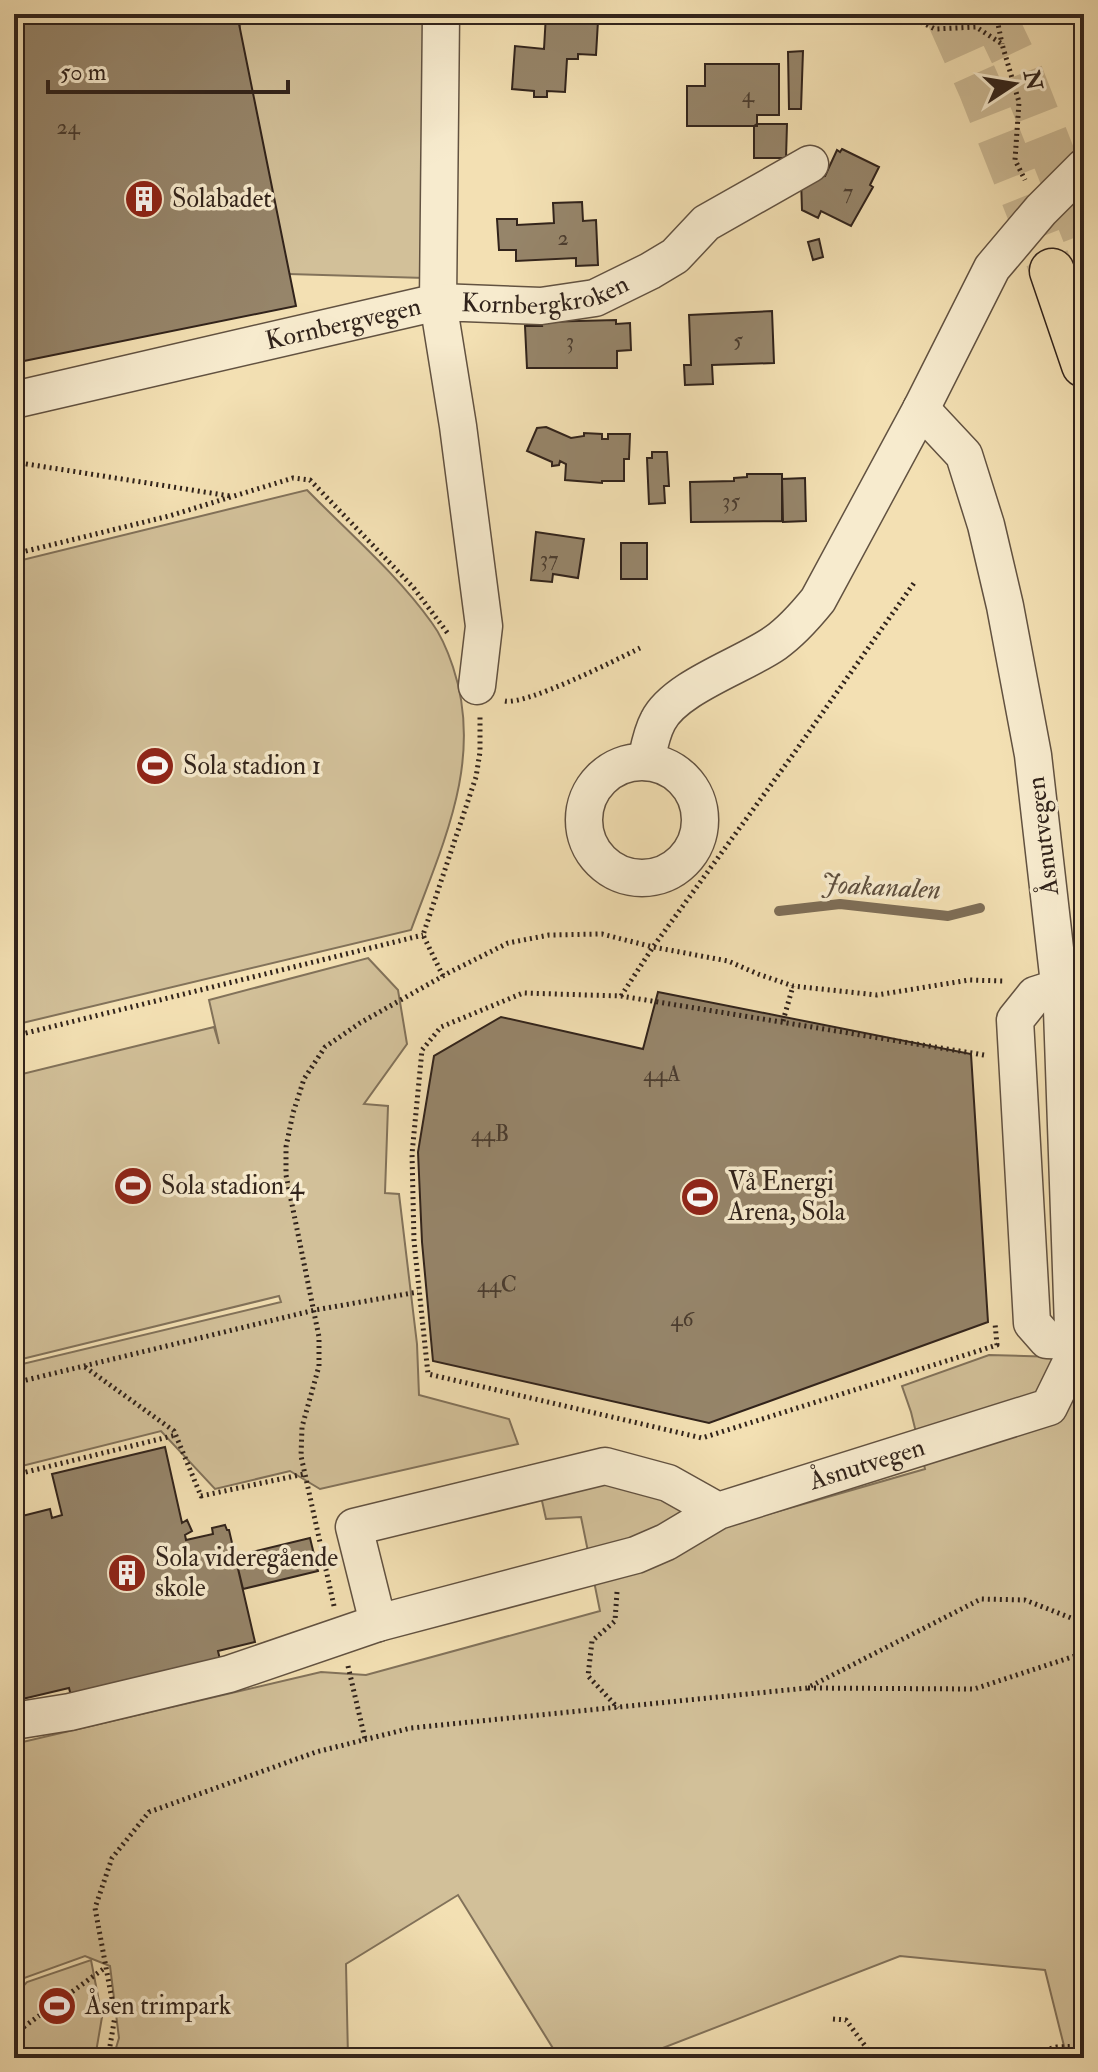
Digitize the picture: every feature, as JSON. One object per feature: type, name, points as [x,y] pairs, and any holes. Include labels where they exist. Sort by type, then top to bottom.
[{"type":"highway","points":[[1052,271],[1084,365]]},
{"type":"street","name":"Kornbergvegen","points":[[14,400],[438,302],[441,14]]},
{"type":"street","name":"Kornbergkroken","points":[[477,686],[484,626],[438,302],[541,306],[595,298],[661,265],[675,256],[706,223],[810,164]]},
{"type":"street","points":[[646,762],[658,719],[669,706],[686,693],[774,644],[798,624],[818,600],[921,409],[992,268],[1041,210],[1084,167]]},
{"type":"street","name":"Åsnutvegen","points":[[14,1721],[70,1712],[229,1674],[378,1623],[636,1555],[666,1542],[718,1511],[1049,1407],[1074,1356],[1074,1341],[1047,991],[1033,755],[1005,606],[986,525],[964,455],[921,409]]},
{"type":"street","points":[[1047,991],[1015,1020],[1032,1323],[1047,1340],[1074,1341]]},
{"type":"street","points":[[378,1623],[354,1527],[605,1466],[668,1483],[718,1511]]},
{"type":"path","points":[[905,14],[935,29],[976,27],[1002,44]]},
{"type":"path","points":[[996,14],[1019,102],[1015,160],[1030,192]]},
{"type":"path","points":[[14,462],[235,497]]},
{"type":"path","points":[[14,554],[235,497],[293,478],[310,480],[413,587],[461,652],[477,686],[480,752],[476,777],[423,935],[443,976]]},
{"type":"path","points":[[621,996],[914,583]]},
{"type":"path","points":[[477,686],[493,699],[510,703],[536,695],[640,648]]},
{"type":"path","points":[[365,1739],[301,1456],[302,1427],[319,1366],[319,1337],[286,1175],[286,1147],[304,1079],[325,1047],[360,1023],[508,943],[549,935],[602,934],[728,961],[793,986],[877,995],[969,980],[1008,981],[1047,991]]},
{"type":"path","points":[[14,1036],[423,935]]},
{"type":"path","points":[[783,1021],[793,986]]},
{"type":"path","points":[[995,1315],[997,1345],[702,1438],[428,1374],[414,1241],[412,1154],[422,1050],[441,1027],[523,993],[621,996],[1017,1061]]},
{"type":"path","points":[[981,1055],[982,1070]]},
{"type":"path","points":[[414,1241],[422,1242]]},
{"type":"path","points":[[14,1383],[315,1310],[418,1292]]},
{"type":"path","points":[[84,1366],[174,1431],[201,1496],[304,1474]]},
{"type":"path","points":[[14,1475],[176,1435]]},
{"type":"path","points":[[580,1571],[587,1598],[617,1589],[615,1621],[592,1641],[588,1676],[618,1709]]},
{"type":"path","points":[[807,1688],[981,1599],[1025,1600],[1084,1623]]},
{"type":"path","points":[[108,2058],[115,2016],[95,1908],[112,1858],[149,1812],[316,1752],[411,1728],[807,1688],[974,1689],[1084,1653]]},
{"type":"path","points":[[14,2034],[106,1967]]},
{"type":"path","points":[[833,2019],[846,2020],[874,2058]]},
{"type":"path","points":[[1009,2058],[1057,2047],[1084,2046]]},
{"type":"shaded area","points":[[239,14],[433,14],[425,278],[221,272]]},
{"type":"shaded area","points":[[307,490],[418,605],[441,638],[453,667],[461,701],[464,735],[462,768],[447,833],[411,930],[14,1025],[14,562]]},
{"type":"shaded area","points":[[368,958],[398,990],[407,1044],[364,1104],[388,1106],[385,1193],[399,1194],[417,1344],[419,1395],[509,1419],[518,1444],[320,1489],[290,1471],[215,1489],[161,1431],[14,1468],[14,1366],[281,1302],[279,1296],[14,1361],[14,1076],[214,1027],[219,1044],[209,1000]]},
{"type":"shaded area","points":[[1084,974],[1084,1228],[1072,976]]},
{"type":"shaded area","points":[[1084,1351],[1084,2058],[1067,2058],[1045,1970],[900,1956],[637,2058],[559,2058],[458,1895],[346,1964],[348,2058],[113,2058],[119,2038],[110,1966],[85,1956],[24,1978],[14,1988],[14,1744],[321,1672],[366,1675],[600,1611],[581,1517],[546,1519],[540,1492],[596,1480],[686,1506],[713,1530],[925,1469],[902,1386],[989,1355],[1057,1357]]},
{"type":"shaded area","name":"Åsen trimpark","points":[[91,1960],[102,2017],[95,2058],[14,2058],[14,1996],[27,1982]]},
{"type":"building","name":"Solabadet","points":[[14,14],[237,14],[296,306],[14,363]]},
{"type":"building","points":[[546,14],[627,14],[627,17],[609,16],[609,21],[598,21],[596,55],[578,54],[578,59],[567,59],[565,92],[547,91],[547,97],[534,97],[534,91],[512,89],[515,46],[544,49]]},
{"type":"building","points":[[803,51],[801,109],[789,109],[788,52]]},
{"type":"building","points":[[705,64],[779,64],[779,115],[757,115],[757,126],[687,126],[687,86],[705,86]]},
{"type":"building","points":[[787,124],[786,158],[754,158],[754,126]]},
{"type":"building","points":[[842,149],[879,167],[870,185],[873,187],[851,226],[821,211],[818,218],[802,210],[801,179],[825,176],[837,150],[840,152]]},
{"type":"building","points":[[582,202],[583,221],[596,220],[598,265],[576,266],[576,258],[516,261],[516,250],[499,250],[497,219],[517,219],[517,225],[554,223],[553,203]]},
{"type":"building","points":[[819,239],[823,257],[813,260],[808,242]]},
{"type":"building","points":[[772,311],[774,363],[712,365],[713,384],[685,385],[684,365],[691,365],[689,315]]},
{"type":"building","points":[[616,320],[616,324],[630,323],[631,350],[617,351],[617,368],[527,368],[525,326],[542,326],[541,322]]},
{"type":"building","points":[[546,427],[571,438],[584,436],[584,433],[602,434],[602,439],[608,439],[608,434],[630,434],[629,459],[624,459],[624,481],[565,480],[566,464],[560,461],[559,465],[552,466],[552,462],[527,451],[537,428]]},
{"type":"building","points":[[652,452],[667,452],[669,486],[664,486],[665,503],[649,504],[647,458],[652,458]]},
{"type":"building","points":[[747,474],[782,474],[782,521],[691,522],[690,482],[734,481],[734,478],[747,477]]},
{"type":"building","points":[[805,478],[806,521],[783,522],[782,479]]},
{"type":"building","points":[[536,532],[584,539],[578,578],[553,574],[552,582],[531,580]]},
{"type":"building","points":[[621,543],[647,543],[647,579],[621,579]]},
{"type":"building","name":"Vå Energi Arena, Sola","points":[[658,992],[971,1054],[988,1322],[709,1423],[433,1361],[422,1242],[418,1152],[434,1056],[501,1017],[643,1049]]},
{"type":"building","name":"Sola videregående skole","points":[[165,1447],[182,1523],[187,1520],[192,1531],[185,1535],[186,1540],[213,1534],[212,1528],[225,1525],[229,1530],[255,1642],[218,1651],[221,1664],[72,1700],[69,1688],[14,1701],[14,1518],[50,1509],[52,1518],[62,1515],[52,1474]]},
{"type":"building","points":[[310,1538],[318,1571],[243,1589],[235,1556]]},
{"type":"building","points":[[840,2052],[843,2058],[822,2058]]},
{"type":"waterway","name":"Joakanalen","points":[[779,911],[840,904],[948,916],[980,908]]},
{"type":"tunnel","points":[[947,14],[980,88],[1052,271]]},
{"type":"tunnel","points":[[993,14],[1020,71],[1084,234]]},
{"type":"place","name":"Solabadet","points":[[144,199]]},
{"type":"place","name":"Sola stadion 1","points":[[155,766]]},
{"type":"place","name":"Sola stadion 4","points":[[133,1186]]},
{"type":"place","name":"Vå Energi Arena, Sola","points":[[700,1197]]},
{"type":"place","name":"Sola videregående skole","points":[[127,1573]]},
{"type":"place","name":"Åsen trimpark","points":[[57,2006]]}]
